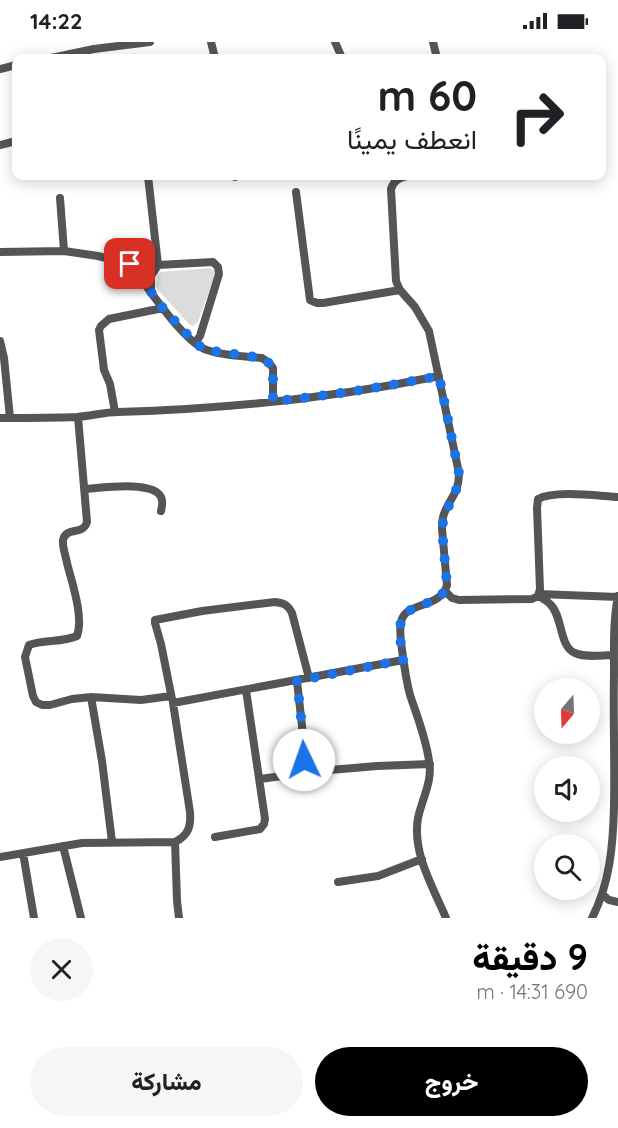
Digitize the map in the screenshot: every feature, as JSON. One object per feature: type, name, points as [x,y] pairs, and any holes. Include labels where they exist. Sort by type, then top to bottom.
[{"type":"street","points":[[72,54],[150,42]]},
{"type":"street","points":[[148,180],[158,265],[151,276],[151,291]]},
{"type":"street","points":[[396,180],[391,189],[396,281],[429,331],[459,473],[457,491],[445,513],[442,529],[446,592],[441,597],[405,614],[401,619],[400,629],[409,691],[430,765],[430,775],[418,817],[418,850],[446,918]]},
{"type":"street","points":[[296,192],[310,300],[314,303],[323,303],[400,290]]},
{"type":"street","points":[[60,198],[64,251]]},
{"type":"street","points":[[0,252],[64,251],[130,264],[213,262],[218,267],[219,277],[200,336],[195,343]]},
{"type":"street","points":[[130,264],[163,308],[195,343],[204,349],[262,358],[269,363],[273,368],[273,401]]},
{"type":"street","points":[[115,412],[110,384],[104,370],[99,330],[109,319],[163,308]]},
{"type":"street","points":[[0,341],[10,418]]},
{"type":"street","points":[[0,418],[78,417],[115,412],[208,408],[310,398],[439,376]]},
{"type":"street","points":[[78,417],[87,522],[83,529],[66,535],[63,543],[80,621],[79,630],[76,636],[68,640],[37,642],[29,645],[25,657],[36,702],[50,705],[92,697],[172,700],[246,690],[403,660]]},
{"type":"street","points":[[85,489],[137,486],[150,489],[161,496],[161,511]]},
{"type":"street","points":[[538,595],[538,499],[560,495],[618,496]]},
{"type":"street","points":[[446,592],[459,600],[532,598],[538,595],[618,597],[615,610],[614,655],[613,831],[603,895],[592,918]]},
{"type":"street","points":[[538,595],[551,605],[564,641],[573,653],[614,655]]},
{"type":"street","points":[[0,857],[63,846],[112,842],[175,842],[186,835],[190,829],[191,820],[172,700],[155,620],[202,611],[282,603],[289,606],[292,613],[309,678]]},
{"type":"street","points":[[297,681],[304,744],[304,760],[299,771]]},
{"type":"street","points":[[215,837],[260,829],[264,824],[260,779],[246,690]]},
{"type":"street","points":[[92,697],[112,842]]},
{"type":"street","points":[[260,779],[289,775],[299,771],[430,765]]},
{"type":"street","points":[[175,842],[179,918]]},
{"type":"street","points":[[63,846],[81,918]]},
{"type":"street","points":[[23,853],[34,918]]},
{"type":"street","points":[[338,882],[378,876],[422,859]]},
{"type":"street","points":[[603,895],[609,900],[618,902]]},
{"type":"shaded area","points":[[209,268],[214,270],[215,274],[198,322],[193,326],[157,289],[158,274]]},
{"type":"route","points":[[130,264],[163,308],[195,343],[204,349],[262,358],[269,363],[273,368],[273,401],[310,398],[439,376],[459,473],[457,491],[445,513],[442,529],[446,592],[441,597],[412,609],[401,619],[403,660],[297,681],[304,760]]}]
